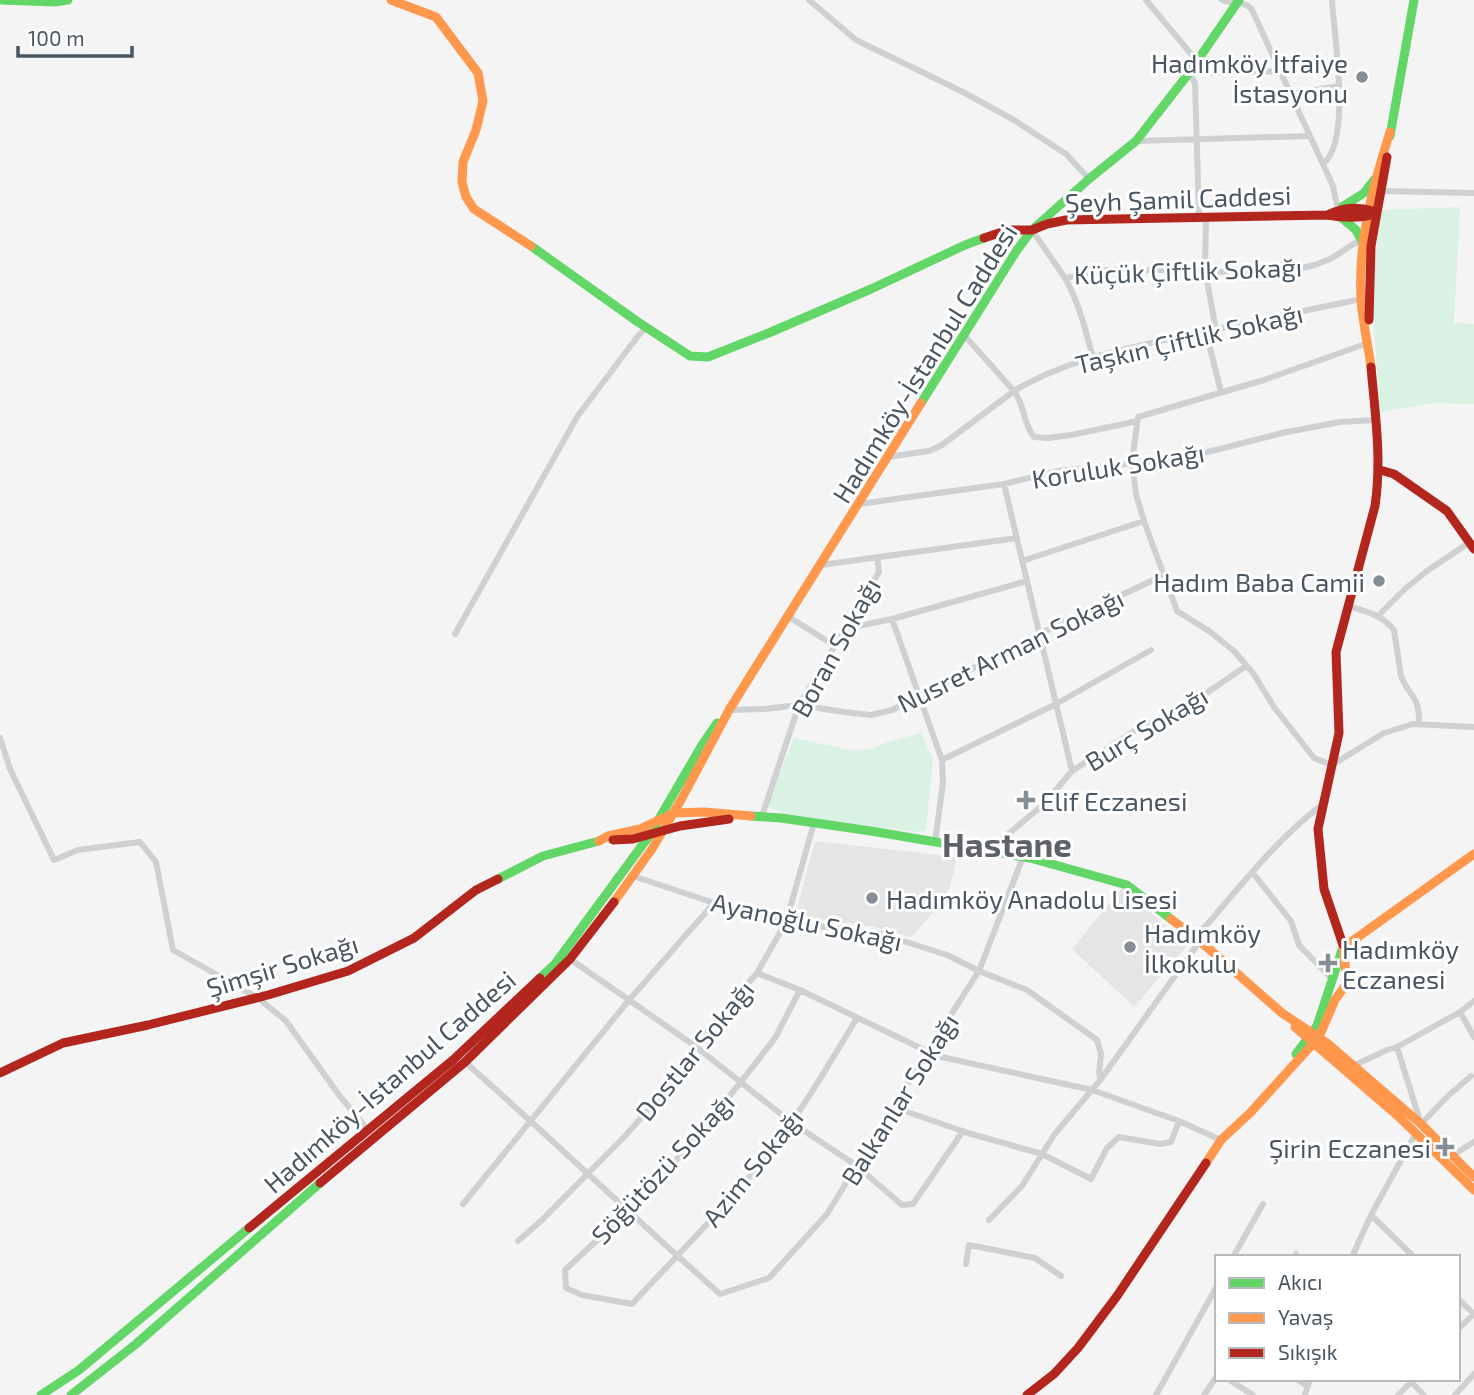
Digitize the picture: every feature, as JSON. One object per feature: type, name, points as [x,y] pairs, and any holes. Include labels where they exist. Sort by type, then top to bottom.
[{"type":"main road","points":[[0,0],[68,0]]},
{"type":"main road","name":"Şeyh Şamil Caddesi","points":[[391,0],[436,17],[478,73],[483,101],[476,130],[463,162],[462,182],[466,197],[474,209],[690,356],[708,357],[965,245],[1008,230],[1032,230],[1066,220],[1371,213]]},
{"type":"main road","points":[[1368,341],[1371,213],[1382,191],[1414,0]]},
{"type":"main road","name":"Hadımköy-İstanbul Caddesi","points":[[71,1395],[136,1343],[300,1200],[465,1062],[570,959],[633,876],[663,831],[729,710],[1017,250],[1032,230],[1136,141],[1189,73],[1238,1]]},
{"type":"main road","points":[[1362,243],[1390,132]]},
{"type":"main road","points":[[1028,1393],[1064,1365],[1109,1307],[1221,1140],[1250,1112],[1314,1038],[1347,983],[1343,947],[1324,889],[1318,829],[1339,733],[1336,652],[1375,506],[1380,470],[1368,341],[1361,299],[1362,243],[1360,235],[1340,214],[1376,179]]},
{"type":"main road","points":[[1380,470],[1394,474],[1447,512],[1472,545]]},
{"type":"main road","name":"Hadımköy-İstanbul Caddesi","points":[[41,1395],[79,1370],[453,1060],[555,964],[649,836],[702,745],[729,710]]},
{"type":"main road","points":[[599,841],[608,836],[640,829],[674,813],[762,816],[1023,857],[1127,885],[1197,939],[1282,1013],[1294,1027],[1353,1066],[1419,1128],[1474,1191]]},
{"type":"main road","points":[[599,841],[633,839],[702,822],[751,816]]},
{"type":"main road","name":"Şimşir Sokağı","points":[[0,1073],[63,1042],[148,1026],[258,998],[348,971],[414,938],[476,890],[543,856],[599,841]]},
{"type":"main road","points":[[1314,1038],[1343,947],[1474,854]]},
{"type":"main road","points":[[1314,1038],[1453,1155],[1474,1177]]},
{"type":"street","points":[[809,0],[856,40],[1014,120],[1066,154],[1089,179]]},
{"type":"street","points":[[1146,0],[1197,61]]},
{"type":"street","points":[[1222,0],[1229,3],[1238,1],[1249,5],[1252,10],[1333,186],[1340,214]]},
{"type":"street","points":[[1323,164],[1328,160],[1336,139],[1339,86],[1332,0]]},
{"type":"street","points":[[1216,330],[1205,270],[1195,83],[1189,73],[1280,71]]},
{"type":"street","points":[[1291,94],[1339,86]]},
{"type":"street","points":[[1136,141],[1310,136]]},
{"type":"street","points":[[1382,191],[1474,193]]},
{"type":"street","name":"Küçük Çiftlik Sokağı","points":[[1032,230],[1065,278],[1107,270],[1205,270],[1244,274],[1285,272],[1326,261],[1355,243],[1362,243]]},
{"type":"street","points":[[1065,278],[1093,358]]},
{"type":"street","name":"Taşkın Çiftlik Sokağı","points":[[888,457],[929,451],[1034,379],[1093,358],[1361,299]]},
{"type":"street","points":[[456,634],[577,417],[646,328]]},
{"type":"street","points":[[1206,332],[1222,392]]},
{"type":"street","points":[[964,335],[1021,400],[1026,423],[1034,438],[1071,435],[1138,421]]},
{"type":"street","points":[[1368,341],[1264,380],[1139,417],[1132,462],[1136,494],[1177,611],[1234,651],[1314,758],[1332,765],[1384,733],[1413,724],[1474,727]]},
{"type":"street","name":"Koruluk Sokağı","points":[[859,504],[1004,484],[1058,471],[1184,458],[1282,433],[1340,422],[1376,420]]},
{"type":"street","points":[[1004,484],[1072,772]]},
{"type":"street","points":[[1022,561],[1144,521]]},
{"type":"street","points":[[821,565],[1017,538]]},
{"type":"street","points":[[1378,616],[1427,571],[1472,545]]},
{"type":"street","name":"Boran Sokağı","points":[[762,816],[799,705],[879,572],[877,557]]},
{"type":"street","name":"Nusret Arman Sokağı","points":[[729,710],[799,705],[871,715],[892,710],[1040,634],[1164,575]]},
{"type":"street","points":[[845,629],[892,619],[1027,581]]},
{"type":"street","points":[[1348,606],[1378,616],[1394,630],[1401,676],[1417,701],[1419,724]]},
{"type":"street","points":[[789,617],[835,646]]},
{"type":"street","points":[[892,619],[942,760],[943,783],[935,842]]},
{"type":"street","points":[[942,760],[1056,704],[1152,650]]},
{"type":"street","name":"Burç Sokağı","points":[[988,851],[1044,804],[1072,772],[1136,730],[1192,703],[1246,666]]},
{"type":"street","points":[[0,738],[10,769],[54,860],[78,850],[139,842],[156,862],[173,950],[258,998],[286,1021],[367,1129]]},
{"type":"street","points":[[989,1220],[1022,1186],[1054,1135],[1101,1079],[1205,927],[1273,849],[1303,819],[1323,804]]},
{"type":"street","name":"Dostlar Sokağı","points":[[518,1241],[625,1136],[649,1109],[695,1046],[757,973],[786,922],[814,824]]},
{"type":"street","name":"Balkanlar Sokağı","points":[[677,1256],[720,1294],[769,1278],[827,1214],[979,971],[1023,857]]},
{"type":"street","points":[[1252,872],[1291,921],[1299,945],[1332,979]]},
{"type":"street","name":"Ayanoğlu Sokağı","points":[[633,876],[714,903],[786,922],[881,934],[947,955],[1027,990],[1097,1040],[1101,1054],[1101,1079]]},
{"type":"street","points":[[463,1204],[629,1000],[714,903]]},
{"type":"street","points":[[570,959],[695,1046],[791,1122],[857,1166],[902,1205],[913,1204],[963,1131]]},
{"type":"street","points":[[757,973],[800,990],[937,1056],[1092,1090],[1179,1121],[1221,1140]]},
{"type":"street","name":"Söğütözü Sokağı","points":[[632,1304],[583,1295],[566,1288],[565,1270],[629,1211],[685,1150],[775,1038],[800,990]]},
{"type":"street","points":[[1353,1066],[1397,1047],[1460,1012],[1474,1001]]},
{"type":"street","points":[[1460,1012],[1474,1037]]},
{"type":"street","name":"Azim Sokağı","points":[[632,1304],[770,1152],[814,1089],[857,1018]]},
{"type":"street","points":[[1397,1047],[1419,1128]]},
{"type":"street","points":[[465,1062],[677,1256]]},
{"type":"street","points":[[1353,1255],[1371,1215],[1419,1128],[1448,1096],[1471,1076]]},
{"type":"street","points":[[893,1107],[1042,1154],[1091,1179],[1107,1148],[1119,1137],[1160,1144],[1171,1142],[1179,1121]]},
{"type":"street","points":[[1453,1155],[1474,1142]]},
{"type":"street","points":[[1234,1255],[1263,1204]]},
{"type":"street","points":[[1371,1215],[1412,1255]]},
{"type":"street","points":[[966,1264],[969,1245],[1035,1258],[1061,1276]]},
{"type":"street","points":[[1156,1395],[1215,1290]]},
{"type":"street","points":[[1460,1301],[1474,1314],[1460,1327]]},
{"type":"street","points":[[1455,1395],[1474,1374]]},
{"type":"street","points":[[1203,1395],[1215,1379]]},
{"type":"street","points":[[1231,1381],[1253,1395]]},
{"type":"street","points":[[1398,1395],[1409,1381]]},
{"type":"street","points":[[1411,1381],[1424,1395]]},
{"type":"street","points":[[1305,1395],[1309,1383]]},
{"type":"shaded area","name":"Hadımköy Anadolu Lisesi","points":[[815,841],[957,857],[950,887],[937,908],[911,937],[876,927],[795,916]]},
{"type":"shaded area","name":"Hadımköy İlkokulu","points":[[1122,888],[1188,945],[1134,1007],[1072,949]]},
{"type":"green space","points":[[1460,207],[1454,323],[1474,324],[1474,404],[1435,403],[1380,412],[1371,291],[1381,210]]},
{"type":"green space","points":[[921,733],[933,759],[926,830],[919,832],[787,815],[767,806],[794,738],[850,750],[872,749]]},
{"type":"traffic: fast","points":[[0,0],[68,0]]},
{"type":"traffic: fast","points":[[921,403],[1032,230],[1136,141],[1189,73],[1239,0]]},
{"type":"traffic: fast","points":[[1390,136],[1414,0]]},
{"type":"traffic: fast","points":[[1342,207],[1364,193],[1374,180]]},
{"type":"traffic: fast","points":[[1342,218],[1356,230],[1362,241]]},
{"type":"traffic: fast","points":[[531,246],[690,356],[708,357],[984,238]]},
{"type":"traffic: fast","points":[[540,978],[555,964],[649,836],[717,723]]},
{"type":"traffic: fast","points":[[751,816],[871,831],[1030,858],[1127,885],[1171,919]]},
{"type":"traffic: fast","points":[[498,879],[543,856],[599,841]]},
{"type":"traffic: fast","points":[[1296,1054],[1317,1026],[1342,950]]},
{"type":"traffic: fast","points":[[71,1395],[136,1344],[320,1183]]},
{"type":"traffic: fast","points":[[41,1395],[79,1370],[249,1228]]},
{"type":"traffic: slow","points":[[391,0],[436,17],[478,73],[483,101],[476,130],[463,162],[462,182],[466,197],[474,209],[531,246]]},
{"type":"traffic: slow","points":[[1371,367],[1362,306],[1362,255],[1373,193],[1390,132]]},
{"type":"traffic: slow","points":[[614,902],[652,849],[729,710],[921,403]]},
{"type":"traffic: slow","points":[[599,841],[608,836],[640,829],[674,813],[704,812],[751,816]]},
{"type":"traffic: slow","points":[[1344,947],[1474,854]]},
{"type":"traffic: slow","points":[[1171,919],[1282,1013],[1327,1043],[1421,1124],[1474,1177]]},
{"type":"traffic: slow","points":[[1206,1163],[1221,1140],[1250,1113],[1319,1037],[1335,1000],[1347,983],[1343,945]]},
{"type":"traffic: slow","points":[[1295,1027],[1398,1116],[1474,1190]]},
{"type":"traffic: jam","points":[[1369,320],[1371,246],[1387,157]]},
{"type":"traffic: jam","points":[[1327,215],[1350,208],[1373,211]]},
{"type":"traffic: jam","points":[[984,238],[1008,230],[1032,230],[1066,220],[1327,215],[1352,217],[1377,213]]},
{"type":"traffic: jam","points":[[1343,945],[1324,889],[1318,829],[1339,733],[1336,652],[1375,506],[1378,453],[1371,367]]},
{"type":"traffic: jam","points":[[1380,470],[1394,474],[1447,511],[1474,549]]},
{"type":"traffic: jam","points":[[613,840],[633,839],[680,826],[729,819]]},
{"type":"traffic: jam","points":[[0,1073],[63,1043],[268,995],[348,971],[414,938],[476,890],[498,879]]},
{"type":"traffic: jam","points":[[320,1183],[465,1062],[570,959],[614,902]]},
{"type":"traffic: jam","points":[[249,1228],[453,1060],[540,978]]},
{"type":"traffic: jam","points":[[1027,1395],[1054,1374],[1078,1348],[1117,1296],[1206,1163]]},
{"type":"place","name":"Hadımköy İtfaiye İstasyonu","points":[[1362,77]]},
{"type":"place","name":"Hadım Baba Camii","points":[[1379,581]]},
{"type":"place","name":"Elif Eczanesi","points":[[1026,800]]},
{"type":"place","name":"Hadımköy Anadolu Lisesi","points":[[872,898]]},
{"type":"place","name":"Hadımköy İlkokulu","points":[[1130,947]]},
{"type":"place","name":"Hadımköy Eczanesi","points":[[1328,963]]},
{"type":"place","name":"Şirin Eczanesi","points":[[1445,1147]]},
{"type":"district","name":"Hastane","points":[[1007,844]]}]
